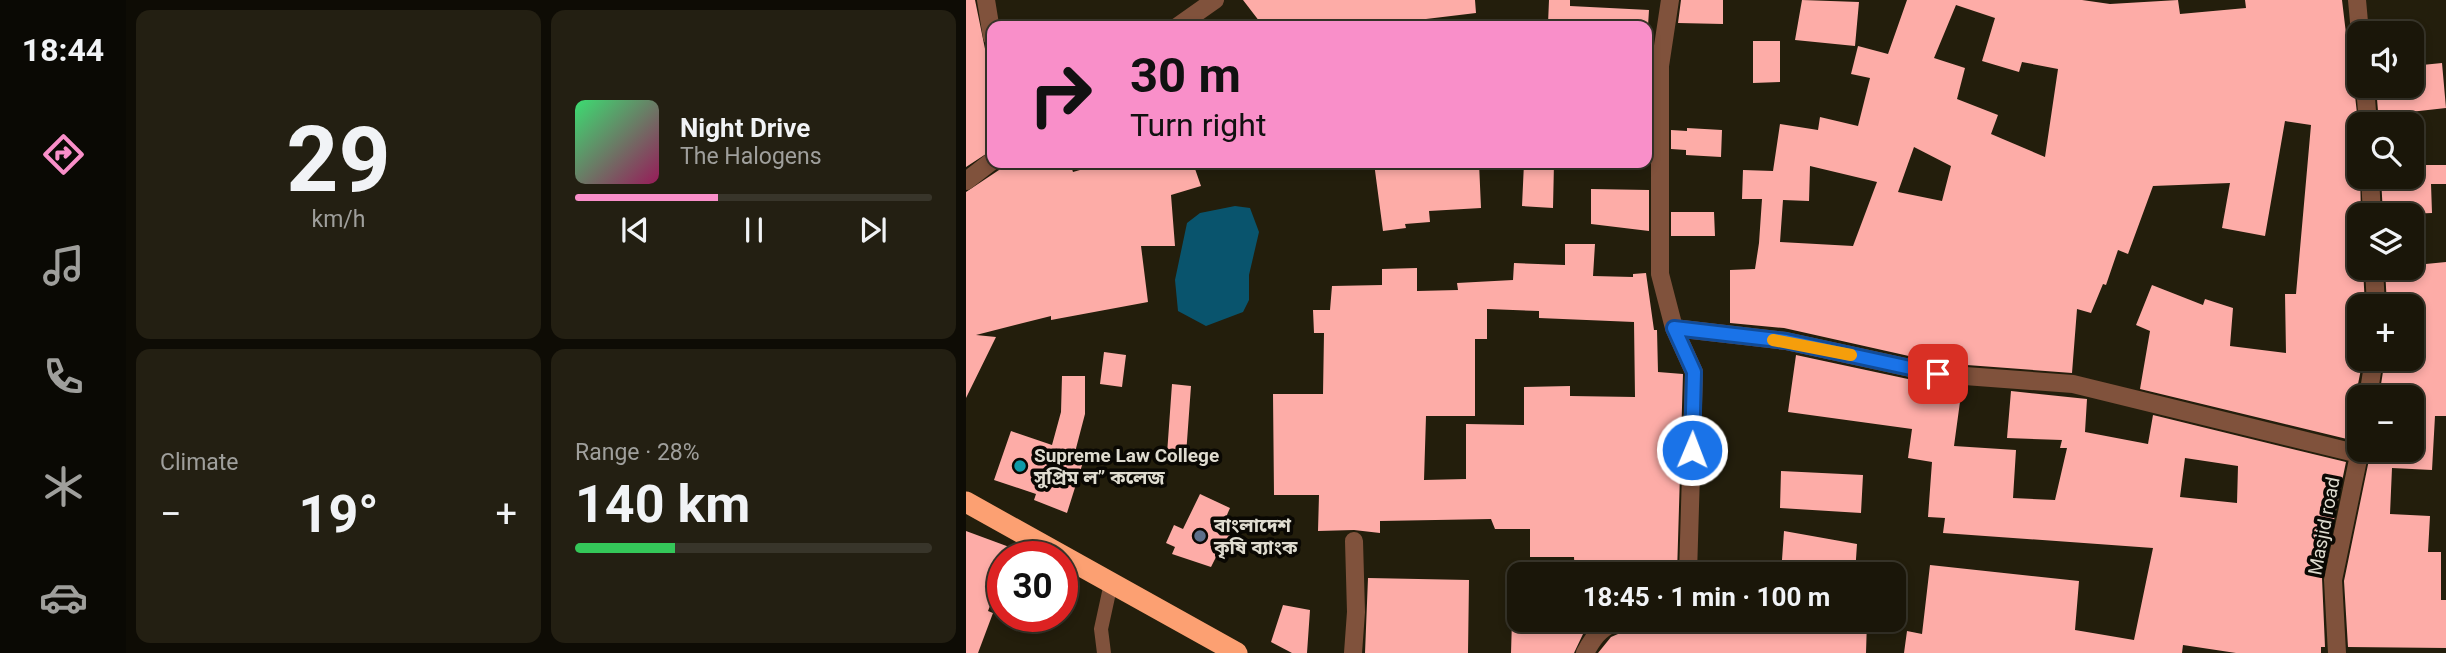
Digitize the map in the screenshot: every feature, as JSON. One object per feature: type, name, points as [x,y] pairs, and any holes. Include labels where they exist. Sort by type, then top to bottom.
[{"type":"highway","points":[[966,502],[1237,653]]},
{"type":"street","points":[[986,0],[989,21]]},
{"type":"street","points":[[1185,21],[1215,0]]},
{"type":"street","points":[[1670,0],[1660,66],[1660,274],[1674,328],[1694,372],[1688,562]]},
{"type":"street","points":[[2357,0],[2359,21]]},
{"type":"street","points":[[966,181],[987,166]]},
{"type":"street","points":[[1674,328],[1786,341],[1938,374],[2073,384],[2347,449]]},
{"type":"street","name":"Masjid road","points":[[2337,653],[2333,580],[2357,462]]},
{"type":"street","points":[[1353,653],[1356,612],[1354,541]]},
{"type":"street","points":[[1585,653],[1599,632]]},
{"type":"lane","points":[[1104,653],[1101,629],[1111,583]]},
{"type":"water","points":[[1235,206],[1250,208],[1259,232],[1249,275],[1249,300],[1243,312],[1206,326],[1178,311],[1175,280],[1187,223],[1200,213]]},
{"type":"building","points":[[966,0],[975,0],[987,59],[987,153],[966,167]]},
{"type":"building","points":[[1243,0],[1475,0],[1476,13],[1409,21],[1259,21]]},
{"type":"building","points":[[1549,0],[1570,0],[1570,6],[1649,10],[1648,21],[1548,21]]},
{"type":"building","points":[[1681,0],[1723,0],[1723,24],[1678,23]]},
{"type":"building","points":[[1802,0],[1859,2],[1855,46],[1795,40]]},
{"type":"building","points":[[1907,0],[2082,0],[2110,4],[2178,0],[2180,14],[2246,8],[2245,0],[2342,0],[2347,42],[2347,98],[2355,98],[2357,112],[2347,112],[2347,189],[2360,189],[2361,203],[2347,203],[2347,280],[2364,280],[2364,294],[2347,294],[2347,371],[2361,371],[2358,385],[2347,385],[2347,439],[2140,389],[2150,331],[2136,325],[2152,285],[2203,305],[2205,299],[2233,308],[2230,346],[2286,353],[2285,294],[2296,294],[2311,125],[2285,121],[2265,236],[2222,228],[2230,183],[2153,186],[2128,254],[2118,250],[2106,285],[2103,284],[2091,313],[2077,309],[2072,373],[1940,363],[1784,328],[1730,323],[1730,270],[1755,269],[1759,243],[1762,199],[1742,199],[1743,170],[1773,171],[1780,124],[1818,130],[1820,117],[1858,126],[1870,78],[1851,74],[1858,46],[1888,54]],"holes":[[[1956,5],[1995,18],[1982,61],[2019,72],[2022,62],[2058,69],[2045,157],[1991,134],[1998,115],[1957,99],[1965,68],[1934,58]],[[1914,147],[1951,166],[1942,201],[1898,192]],[[1810,166],[1877,182],[1853,246],[1780,242],[1783,200],[1809,201]]]},
{"type":"building","points":[[1753,41],[1780,41],[1780,82],[1753,83]]},
{"type":"building","points":[[2442,63],[2446,108],[2378,112],[2377,98],[2424,98],[2424,65]]},
{"type":"building","points":[[1687,128],[1722,130],[1721,157],[1686,155],[1686,150],[1671,149],[1671,130],[1687,131]]},
{"type":"building","points":[[2424,165],[2446,165],[2446,184],[2431,184],[2432,213],[2424,213],[2424,203],[2382,203],[2382,189],[2424,189]]},
{"type":"building","points":[[1072,168],[1073,172],[1087,168],[1195,168],[1201,186],[1171,195],[1175,246],[1141,246],[1148,302],[1051,320],[1051,316],[976,335],[996,337],[966,398],[966,192],[999,170]]},
{"type":"building","points":[[1375,168],[1479,168],[1481,208],[1429,211],[1430,222],[1405,224],[1406,228],[1383,231]]},
{"type":"building","points":[[1524,168],[1554,168],[1553,208],[1522,206]]},
{"type":"building","points":[[1591,189],[1649,190],[1649,231],[1591,224]]},
{"type":"building","points":[[1671,212],[1714,212],[1715,236],[1671,236]]},
{"type":"building","points":[[1565,244],[1595,244],[1593,276],[1633,277],[1633,274],[1646,273],[1654,330],[1657,330],[1658,372],[1683,374],[1677,562],[1574,562],[1574,557],[1530,557],[1530,529],[1495,529],[1491,519],[1380,521],[1380,533],[1354,530],[1318,531],[1319,495],[1274,495],[1273,394],[1323,394],[1324,333],[1314,333],[1313,310],[1330,310],[1332,286],[1382,285],[1382,269],[1417,268],[1417,291],[1458,290],[1457,283],[1513,280],[1514,263],[1565,265]],"holes":[[[1487,309],[1539,311],[1539,318],[1634,322],[1635,397],[1570,396],[1570,386],[1524,387],[1524,425],[1466,424],[1466,479],[1424,480],[1426,416],[1475,416],[1475,339],[1487,339]]]},
{"type":"building","points":[[2446,262],[2446,416],[2435,416],[2432,470],[2392,468],[2390,514],[2430,516],[2428,552],[2441,552],[2441,600],[2446,600],[2446,648],[2348,647],[2344,581],[2369,462],[2424,462],[2424,385],[2381,385],[2383,371],[2424,371],[2424,294],[2386,294],[2386,280],[2424,280],[2424,264]]},
{"type":"building","points":[[1104,352],[1126,355],[1122,387],[1100,384]]},
{"type":"building","points":[[1796,355],[1936,385],[1962,387],[1954,446],[2016,450],[2013,498],[2055,500],[2067,448],[2060,448],[2062,440],[2007,438],[2011,391],[2087,399],[2085,432],[2148,444],[2153,415],[2346,462],[2322,578],[2325,647],[2321,647],[2321,653],[2236,653],[2183,645],[2182,653],[1904,653],[1907,631],[1922,634],[1930,565],[2079,581],[2075,630],[2134,640],[2153,548],[1943,533],[1945,518],[1928,517],[1932,462],[1908,458],[1912,429],[1788,412]],"holes":[[[2185,458],[2238,466],[2237,503],[2180,497]]]},
{"type":"building","points":[[1062,376],[1085,376],[1085,414],[1074,456],[1084,459],[1067,513],[1034,500],[1036,494],[994,480],[1011,431],[1052,445],[1061,412]]},
{"type":"building","points":[[1172,384],[1191,386],[1186,455],[1167,454]]},
{"type":"building","points":[[1781,471],[1863,475],[1861,513],[1780,508]]},
{"type":"building","name":"বাংলাদেশ কৃষি ব্যাংক","points":[[1200,494],[1230,508],[1223,524],[1233,529],[1219,559],[1216,557],[1211,567],[1172,554],[1175,547],[1166,543],[1174,525],[1183,529]]},
{"type":"building","points":[[966,531],[993,541],[987,541],[987,629],[978,653],[966,653]]},
{"type":"building","points":[[1784,531],[1857,544],[1856,562],[1782,562]]},
{"type":"building","points":[[1368,578],[1469,580],[1468,653],[1365,653]]},
{"type":"building","points":[[1283,605],[1310,610],[1307,653],[1292,653],[1271,642]]},
{"type":"building","points":[[1512,632],[1585,632],[1574,653],[1511,653]]},
{"type":"building","points":[[1623,632],[1867,632],[1866,653],[1598,653],[1611,637]]},
{"type":"slow traffic","points":[[1773,340],[1851,355]]},
{"type":"place","name":"Supreme Law College সুপ্রিম ল” কলেজ","points":[[1020,466]]},
{"type":"place","name":"বাংলাদেশ কৃষি ব্যাংক","points":[[1200,536]]},
{"type":"route","points":[[1692,450],[1694,372],[1692,362],[1674,328],[1786,341],[1938,374]]}]
